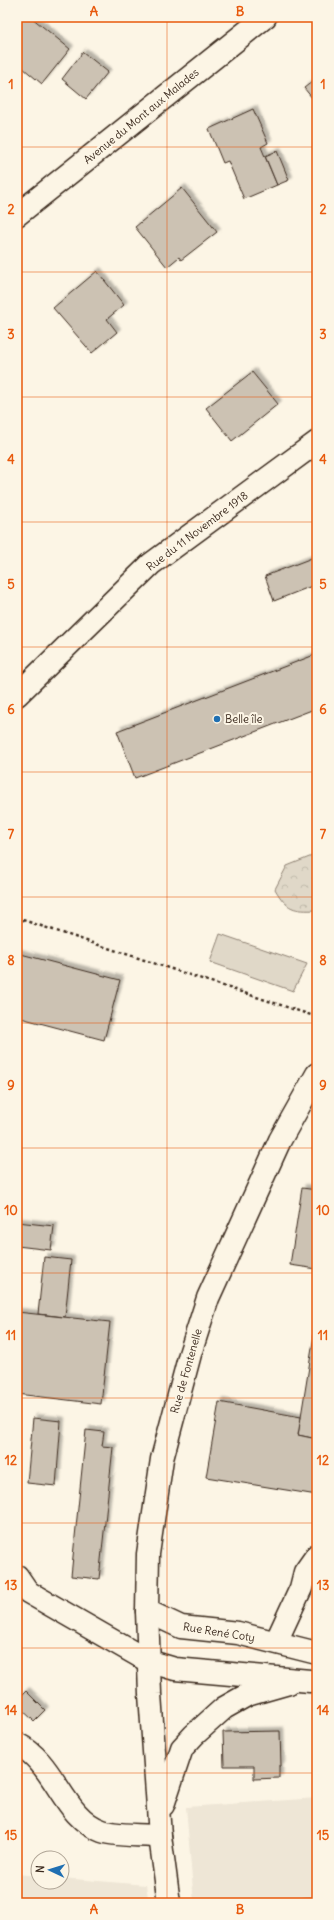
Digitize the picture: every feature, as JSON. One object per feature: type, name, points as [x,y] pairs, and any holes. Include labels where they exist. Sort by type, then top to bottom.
[{"type":"street","name":"Avenue du Mont aux Malades","points":[[17,215],[265,17]]},
{"type":"street","name":"Rue du 11 Novembre 1918","points":[[17,695],[151,564],[317,442]]},
{"type":"street","name":"Rue de Fontenelle","points":[[168,1896],[160,1827],[150,1694],[147,1611],[148,1554],[162,1459],[197,1329],[208,1298],[280,1140],[317,1074]]},
{"type":"street","points":[[276,1642],[301,1588],[305,1572],[317,1555]]},
{"type":"street","points":[[17,1576],[28,1592],[148,1661],[175,1669],[314,1680]]},
{"type":"street","name":"Rue René Coty","points":[[147,1611],[181,1627],[238,1633],[317,1653]]},
{"type":"street","points":[[17,1744],[24,1747],[47,1769],[78,1817],[102,1831],[160,1827],[182,1748],[199,1730],[224,1708],[247,1695],[287,1683],[314,1680]]},
{"type":"path","points":[[17,918],[317,1017]]},
{"type":"shaded area","points":[[317,1798],[317,1903],[194,1903],[186,1807]]},
{"type":"shaded area","points":[[17,1874],[30,1875],[30,1890],[70,1890],[70,1879],[146,1885],[149,1903],[17,1903]]},
{"type":"green space","points":[[317,854],[317,910],[292,908],[283,901],[275,889],[287,866]]},
{"type":"green space","points":[[220,934],[307,964],[293,991],[210,962]]},
{"type":"building","points":[[17,17],[31,17],[70,49],[42,84],[17,63]]},
{"type":"building","points":[[119,17],[129,17],[124,22]]},
{"type":"building","points":[[83,52],[108,72],[86,99],[62,79]]},
{"type":"building","points":[[317,78],[317,104],[304,88]]},
{"type":"building","points":[[253,109],[268,143],[261,147],[277,185],[244,199],[228,161],[223,163],[209,129]]},
{"type":"building","points":[[277,151],[289,180],[277,185],[265,156]]},
{"type":"building","points":[[182,188],[217,232],[181,260],[179,257],[167,267],[135,227]]},
{"type":"building","points":[[97,271],[124,305],[107,319],[117,332],[92,353],[53,308]]},
{"type":"building","points":[[252,372],[278,404],[232,441],[206,408]]},
{"type":"building","points":[[317,556],[317,584],[274,601],[265,576]]},
{"type":"building","name":"Belle île","points":[[317,654],[317,708],[135,778],[117,731]]},
{"type":"building","points":[[17,953],[120,980],[104,1040],[17,1017]]},
{"type":"building","points":[[302,1188],[317,1190],[317,1269],[290,1265]]},
{"type":"building","points":[[17,1222],[54,1226],[51,1250],[17,1246]]},
{"type":"building","points":[[44,1257],[71,1260],[65,1317],[38,1314]]},
{"type":"building","points":[[17,1312],[110,1322],[101,1404],[17,1394]]},
{"type":"building","points":[[317,1317],[317,1439],[298,1435]]},
{"type":"building","points":[[219,1402],[301,1417],[298,1435],[317,1439],[317,1495],[206,1477]]},
{"type":"building","points":[[33,1418],[61,1421],[56,1486],[27,1483]]},
{"type":"building","points":[[86,1430],[104,1432],[102,1446],[113,1447],[99,1579],[71,1576]]},
{"type":"building","points":[[26,1691],[45,1710],[34,1721],[17,1705],[17,1700]]},
{"type":"building","points":[[280,1731],[281,1766],[279,1766],[279,1778],[254,1779],[254,1766],[224,1766],[223,1732]]},
{"type":"railway","points":[[263,1903],[317,1899]]},
{"type":"place","name":"Belle île","points":[[217,719]]}]
